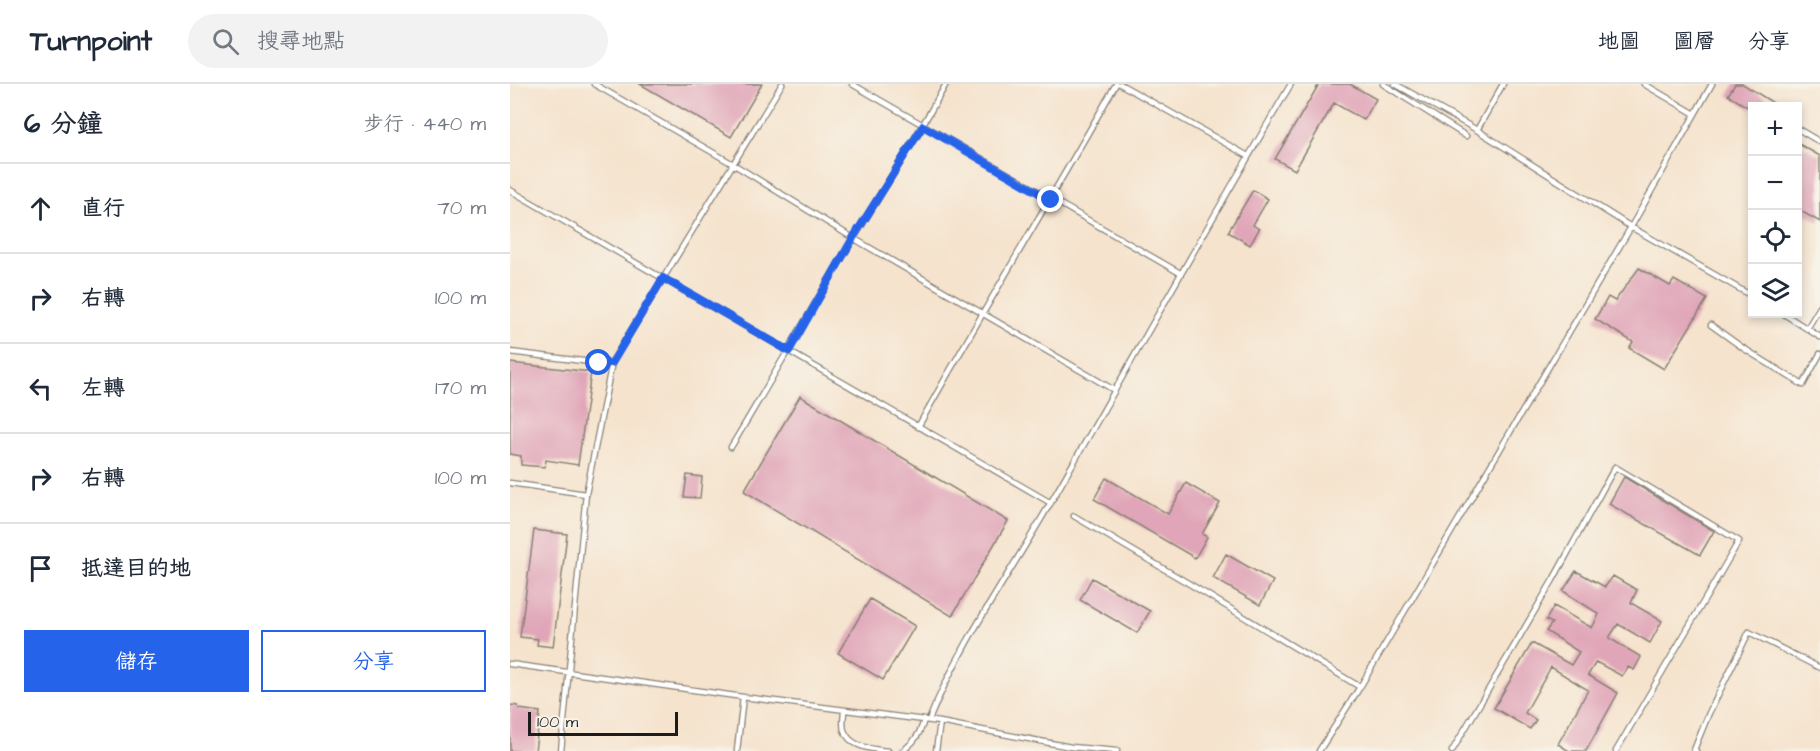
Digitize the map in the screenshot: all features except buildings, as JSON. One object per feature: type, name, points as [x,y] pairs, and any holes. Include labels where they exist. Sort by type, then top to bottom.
[{"type":"lane","points":[[594,84],[733,164],[981,314],[1114,390]]},
{"type":"lane","points":[[561,751],[586,494],[612,363],[782,84]]},
{"type":"lane","points":[[852,84],[1180,273]]},
{"type":"lane","points":[[731,447],[853,238],[923,126],[945,84]]},
{"type":"lane","points":[[918,428],[981,314],[1051,200],[1118,84],[1248,156]]},
{"type":"lane","points":[[902,751],[911,745],[920,733],[972,635],[1051,503],[1180,273],[1291,84]]},
{"type":"lane","points":[[1383,84],[1466,136]]},
{"type":"lane","points":[[1395,84],[1477,130],[1631,227],[1748,294]]},
{"type":"lane","points":[[1477,130],[1503,84]]},
{"type":"lane","points":[[1644,84],[1695,114]]},
{"type":"lane","points":[[1319,751],[1360,687],[1631,227],[1712,84]]},
{"type":"lane","points":[[1802,132],[1820,142]]},
{"type":"lane","points":[[510,190],[1051,503]]},
{"type":"lane","points":[[1808,327],[1820,307]]},
{"type":"lane","points":[[1791,318],[1820,337]]},
{"type":"lane","points":[[1711,326],[1803,385],[1820,354]]},
{"type":"lane","points":[[510,352],[612,363]]},
{"type":"lane","points":[[1452,751],[1553,580],[1615,466],[1739,541],[1616,751]]},
{"type":"lane","points":[[510,483],[586,494]]},
{"type":"lane","points":[[1074,516],[1360,687]]},
{"type":"lane","points":[[1696,751],[1694,750],[1709,713],[1749,632],[1820,668]]},
{"type":"lane","points":[[510,664],[940,722],[1071,747],[1117,751]]},
{"type":"lane","points":[[737,751],[743,697]]},
{"type":"lane","points":[[844,710],[844,730],[852,741],[867,748],[888,751]]},
{"type":"lane","points":[[936,751],[940,722]]},
{"type":"route","points":[[599,363],[612,363],[663,278],[789,351],[853,238],[923,126],[1051,200]]}]
